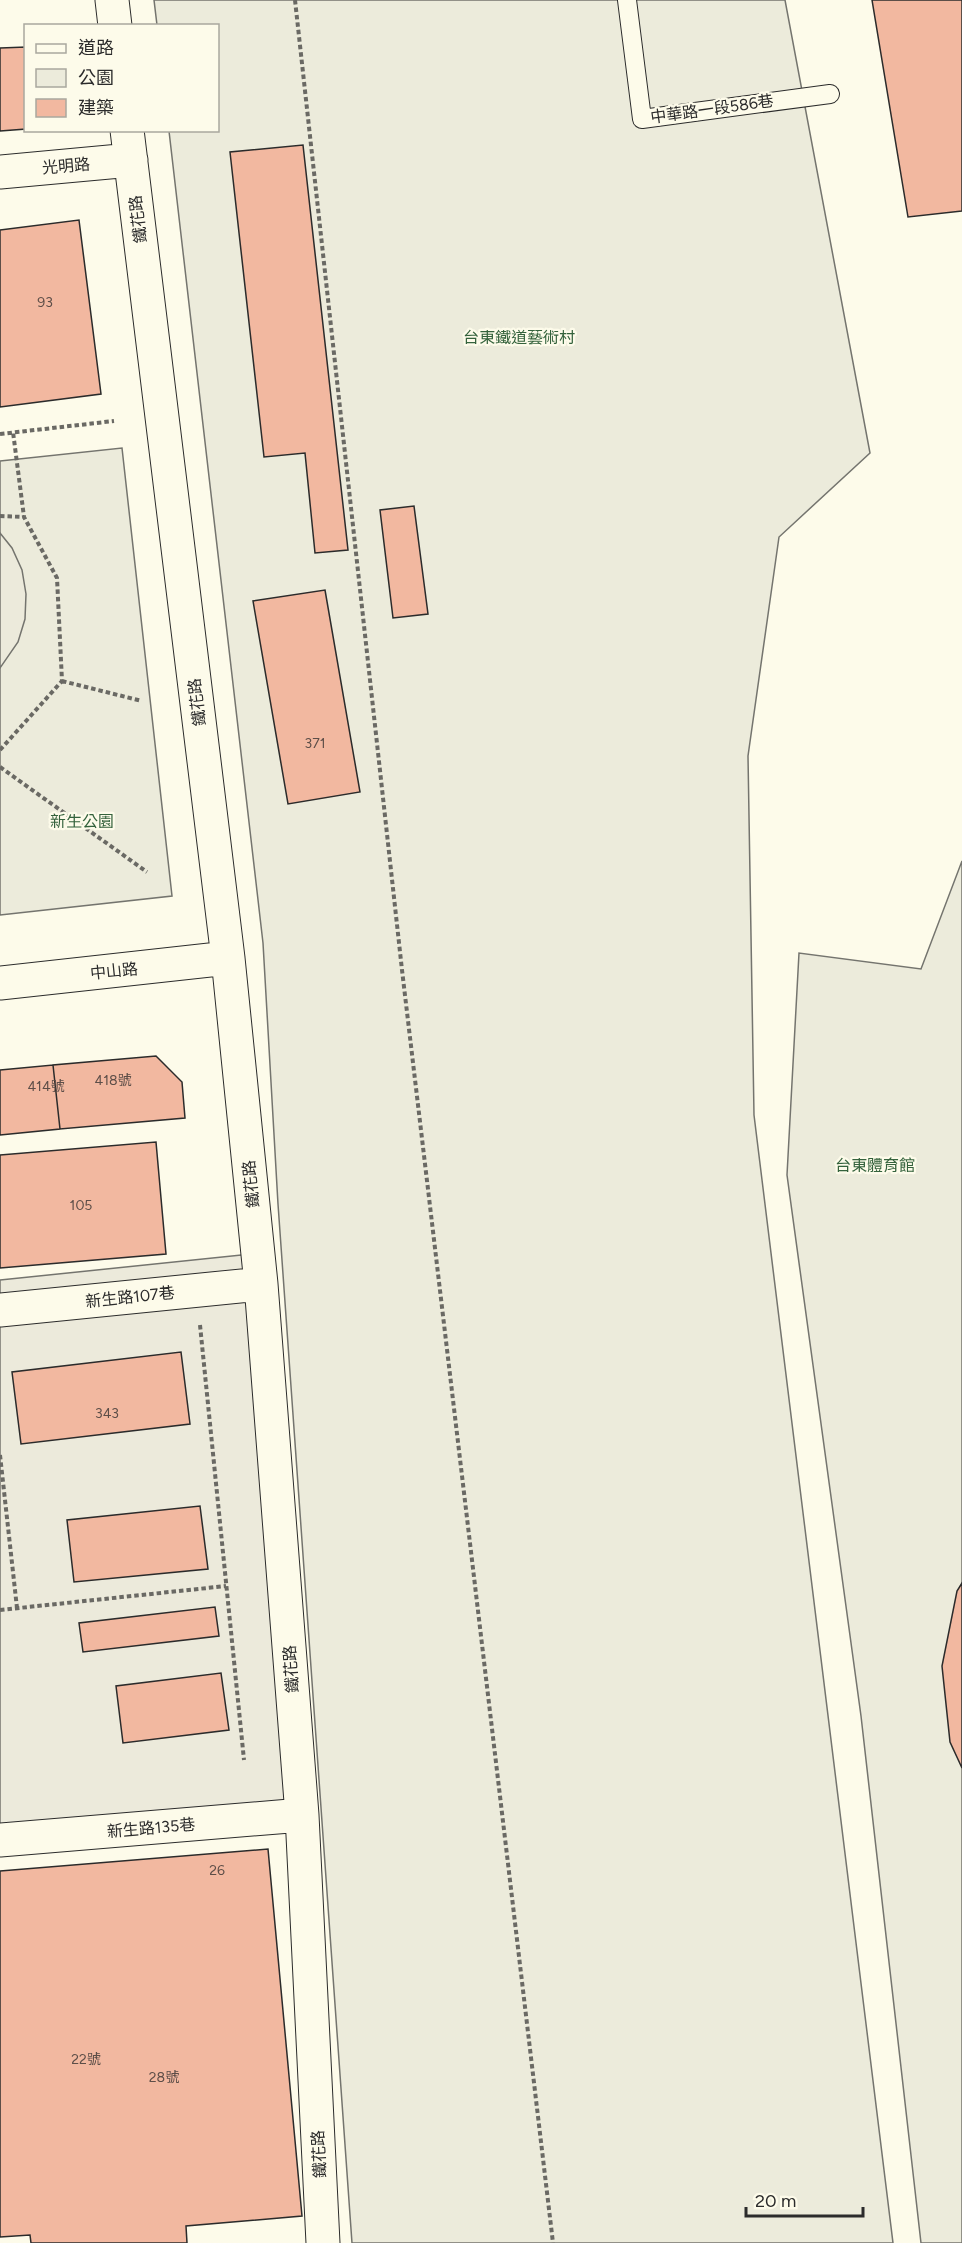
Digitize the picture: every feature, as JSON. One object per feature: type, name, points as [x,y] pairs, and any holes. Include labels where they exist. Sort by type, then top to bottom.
[{"type":"street","points":[[111,0],[115,24]]},
{"type":"street","name":"光明路","points":[[0,172],[129,145]]},
{"type":"street","name":"鐵花路","points":[[129,145],[228,958],[261,1284],[302,1815],[323,2243]]},
{"type":"street","name":"中山路","points":[[0,983],[228,958]]},
{"type":"street","name":"新生路107巷","points":[[0,1310],[261,1284]]},
{"type":"street","name":"新生路135巷","points":[[0,1840],[302,1815]]},
{"type":"lane","name":"中華路一段586巷","points":[[627,0],[642,119],[830,94]]},
{"type":"path","points":[[295,0],[402,970],[553,2243]]},
{"type":"path","points":[[0,434],[114,421]]},
{"type":"path","points":[[0,750],[62,681],[57,578],[24,517],[13,432]]},
{"type":"path","points":[[0,516],[24,517]]},
{"type":"path","points":[[62,681],[142,701]]},
{"type":"path","points":[[0,767],[147,872]]},
{"type":"path","points":[[197,1290],[244,1760]]},
{"type":"path","points":[[0,1455],[17,1608]]},
{"type":"path","points":[[0,1610],[226,1586]]},
{"type":"green space","name":"台東鐵道藝術村","points":[[154,0],[785,0],[870,453],[779,537],[748,756],[754,1115],[893,2243],[352,2243],[278,1204],[263,943],[169,132],[219,132],[219,24],[157,24]]},
{"type":"green space","name":"新生公園","points":[[122,448],[172,896],[0,915],[0,461]]},
{"type":"green space","name":"台東體育館","points":[[962,861],[962,2243],[921,2243],[861,1716],[787,1175],[799,953],[921,969]]},
{"type":"shaded area","points":[[0,533],[12,548],[22,570],[26,594],[25,619],[18,642],[0,668]]},
{"type":"shaded area","points":[[271,1252],[312,1807],[0,1833],[0,1280]]},
{"type":"building","points":[[872,0],[962,0],[962,211],[908,217]]},
{"type":"building","points":[[24,47],[24,129],[0,131],[0,48]]},
{"type":"building","points":[[303,145],[348,550],[315,553],[305,453],[264,457],[230,152]]},
{"type":"building","points":[[79,220],[101,394],[0,407],[0,230]]},
{"type":"building","points":[[414,506],[428,614],[393,618],[380,510]]},
{"type":"building","points":[[325,590],[360,792],[288,804],[253,601]]},
{"type":"building","points":[[156,1056],[182,1082],[185,1118],[60,1129],[53,1065]]},
{"type":"building","points":[[53,1065],[60,1129],[0,1135],[0,1070]]},
{"type":"building","points":[[156,1142],[166,1254],[0,1268],[0,1155]]},
{"type":"building","points":[[181,1352],[190,1424],[21,1444],[12,1372]]},
{"type":"building","points":[[200,1506],[208,1569],[74,1582],[67,1520]]},
{"type":"building","points":[[962,1583],[962,1768],[950,1742],[942,1666],[957,1591]]},
{"type":"building","points":[[215,1607],[219,1636],[83,1652],[79,1623]]},
{"type":"building","points":[[221,1673],[229,1730],[123,1743],[116,1686]]},
{"type":"building","points":[[268,1849],[302,2216],[186,2226],[187,2243],[31,2243],[30,2235],[0,2237],[0,1871]]}]
